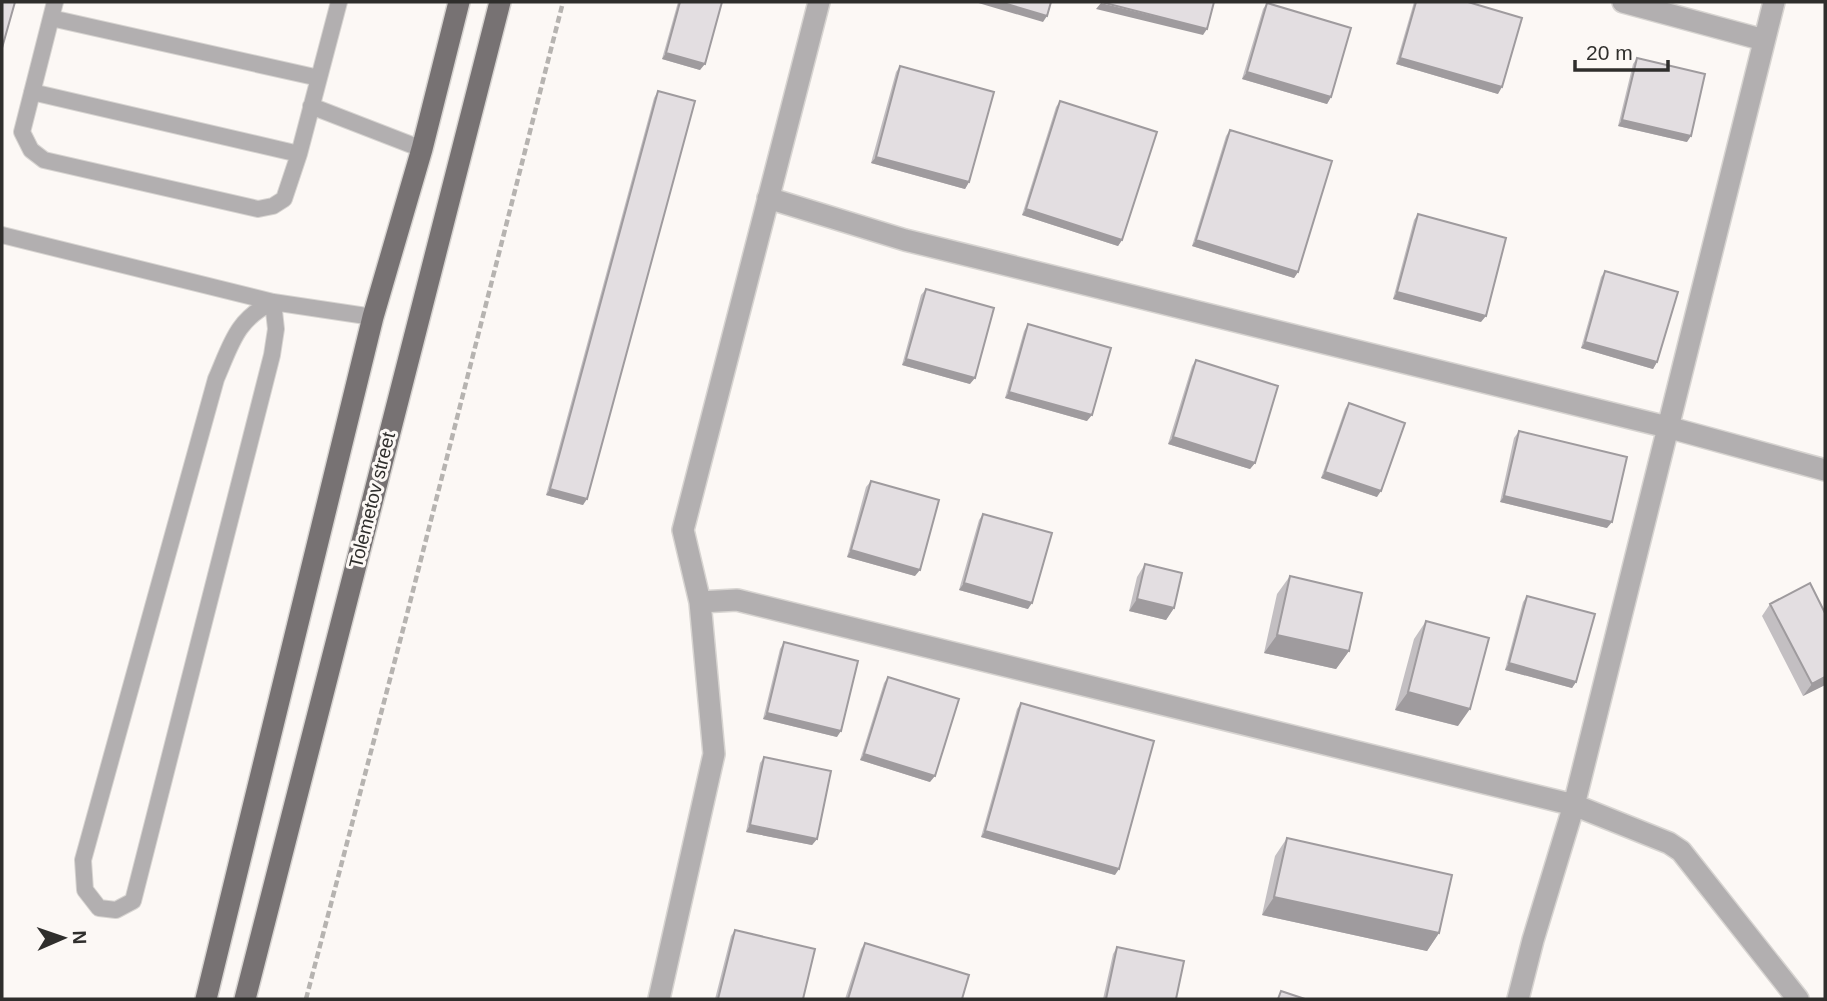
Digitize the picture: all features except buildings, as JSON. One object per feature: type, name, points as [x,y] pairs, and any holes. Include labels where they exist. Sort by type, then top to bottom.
[{"type":"main road","points":[[206,999],[373,317],[422,149],[459,2]]},
{"type":"main road","name":"Tolemetov street","points":[[245,999],[499,2]]},
{"type":"street","points":[[659,999],[714,754],[700,602],[683,530],[819,2]]},
{"type":"street","points":[[1623,2],[1764,40]]},
{"type":"street","points":[[1518,999],[1574,805],[1774,2]]},
{"type":"street","points":[[768,198],[905,240],[1667,426],[1825,470]]},
{"type":"street","points":[[700,602],[737,600],[1574,805],[1669,843],[1681,852],[1798,999]]},
{"type":"lane","points":[[319,78],[53,10],[22,132],[31,150],[44,160],[258,209],[273,206],[284,198],[299,154],[311,106],[319,78],[339,2]]},
{"type":"lane","points":[[32,92],[299,154]]},
{"type":"lane","points":[[311,106],[422,149]]},
{"type":"lane","points":[[2,235],[273,302],[373,317]]},
{"type":"lane","points":[[273,302],[276,329],[272,355],[133,901],[116,910],[99,908],[85,890],[83,860],[216,379],[234,338],[247,317],[273,302]]},
{"type":"path","points":[[306,999],[563,2]]}]
